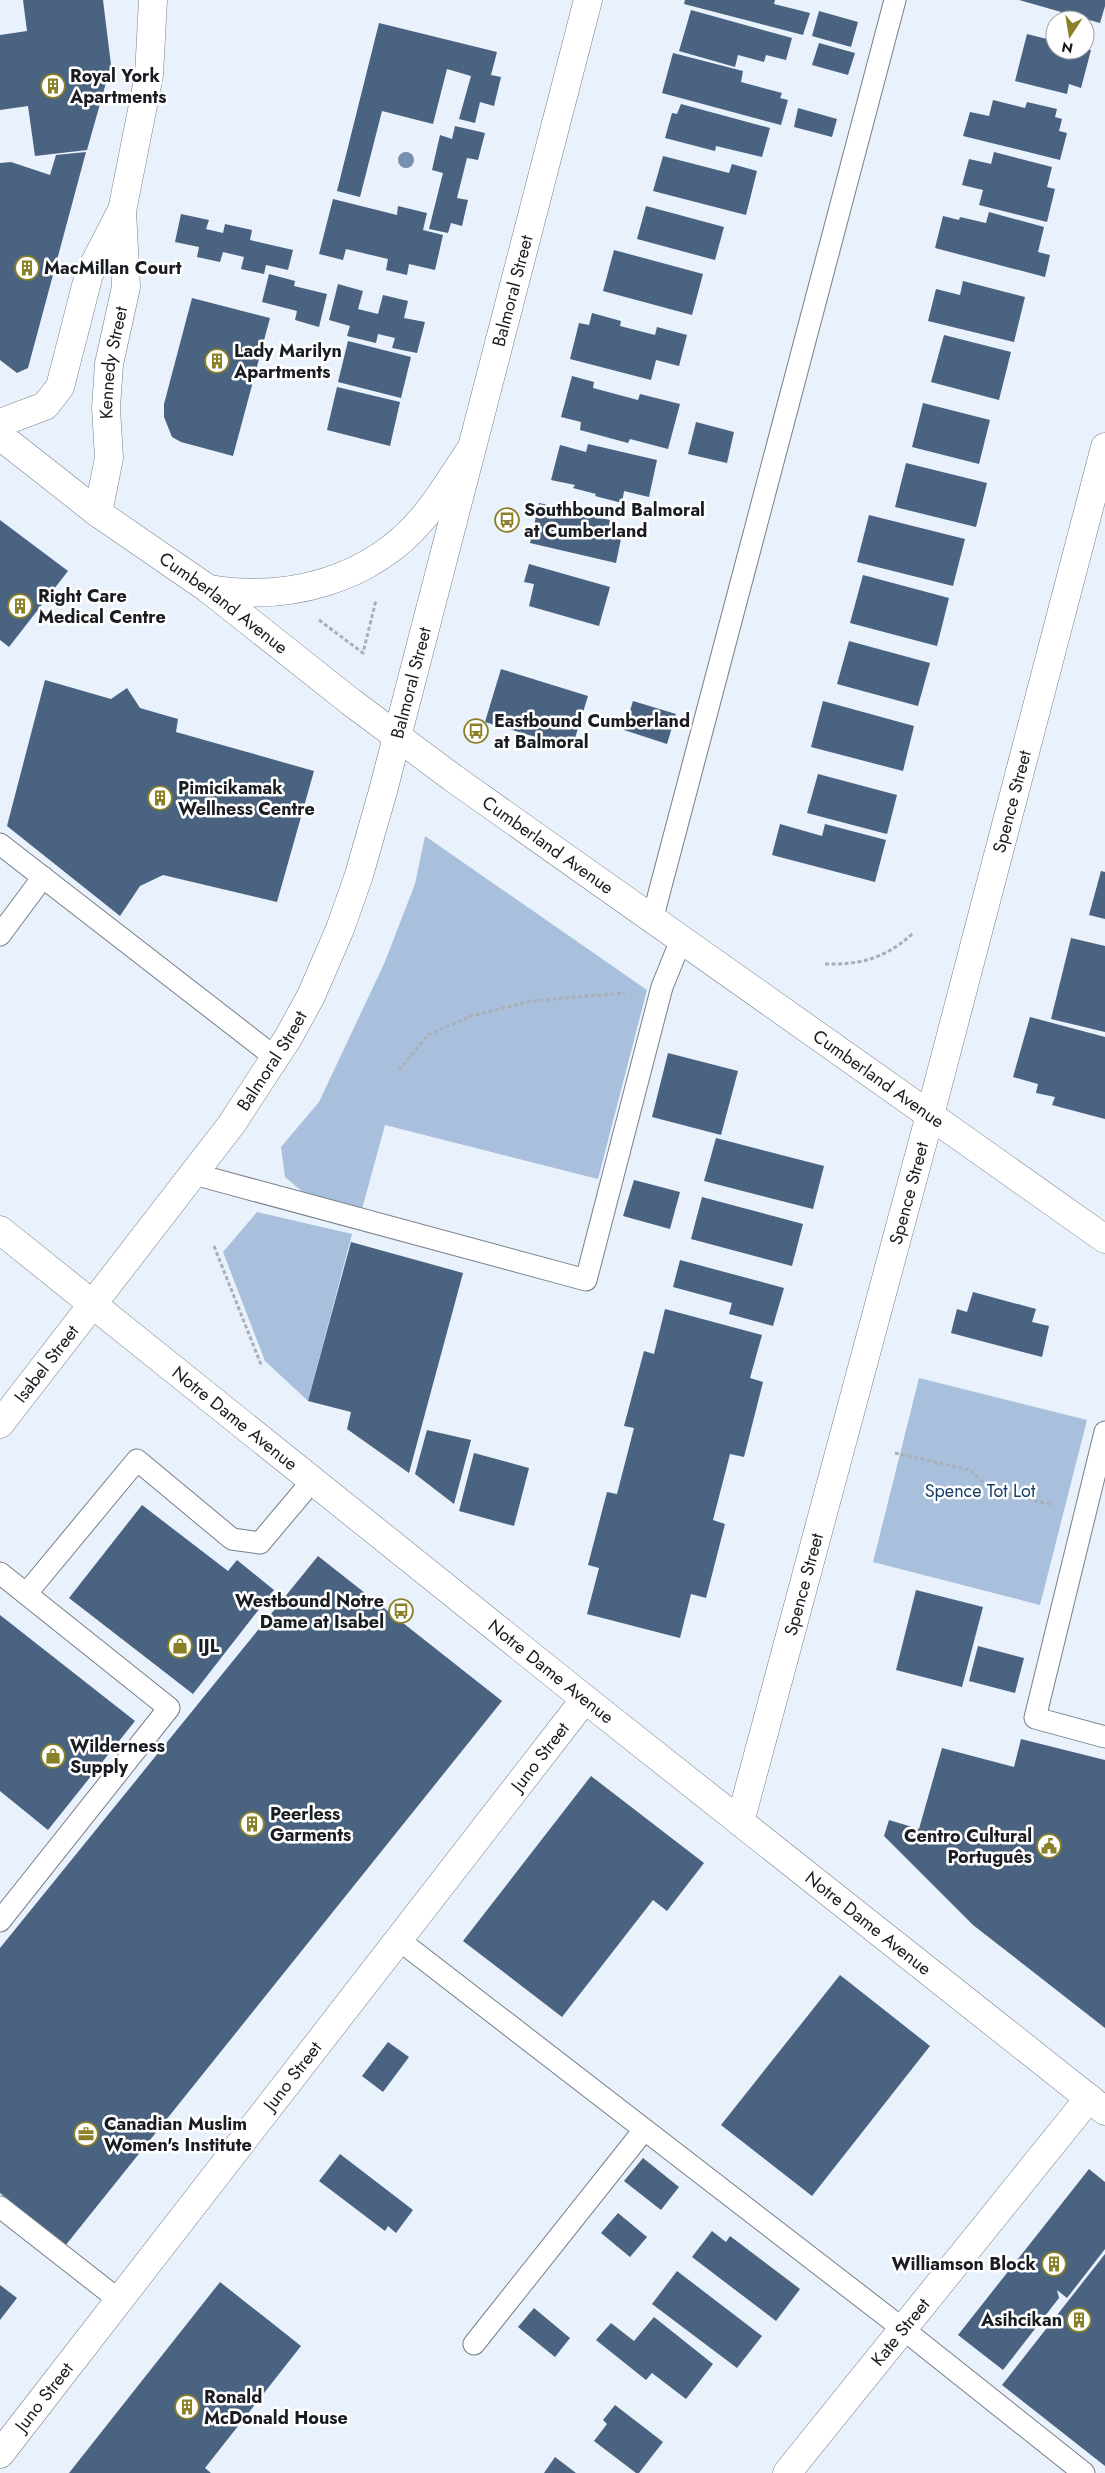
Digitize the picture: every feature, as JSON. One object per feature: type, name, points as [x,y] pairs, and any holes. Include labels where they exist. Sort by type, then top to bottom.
[{"type":"main road","name":"Kennedy Street","points":[[98,513],[109,458],[106,408],[109,364],[126,287],[122,211],[149,75],[154,0]]},
{"type":"main road","name":"Balmoral Street","points":[[94,1304],[231,1125],[276,1058],[311,996],[340,929],[359,876],[588,0]]},
{"type":"main road","name":"Kennedy Street","points":[[0,424],[45,406],[60,387],[89,274],[122,211]]},
{"type":"main road","name":"Cumberland Avenue","points":[[0,436],[98,513],[207,588],[396,736],[652,920],[1105,1239]]},
{"type":"main road","name":"Spence Street","points":[[740,1822],[930,1115],[1105,447]]},
{"type":"main road","points":[[207,588],[240,594],[275,592],[323,584],[346,577],[393,548],[423,518],[471,449]]},
{"type":"main road","name":"Notre Dame Avenue","points":[[0,1230],[585,1699],[1097,2104]]},
{"type":"main road","name":"Isabel Street","points":[[0,1424],[94,1304]]},
{"type":"main road","name":"Juno Street","points":[[0,2454],[585,1699]]},
{"type":"main road","name":"Kate Street","points":[[787,2473],[903,2329],[1097,2104]]},
{"type":"lane","points":[[652,920],[895,0]]},
{"type":"lane","points":[[0,844],[276,1058]]},
{"type":"lane","points":[[0,935],[43,877]]},
{"type":"lane","points":[[194,1174],[586,1280],[662,987],[681,940]]},
{"type":"lane","points":[[1105,1432],[1035,1718],[1105,1737]]},
{"type":"lane","points":[[26,1594],[137,1460],[232,1539],[260,1543],[313,1480]]},
{"type":"lane","points":[[0,1573],[169,1708],[0,1921]]},
{"type":"lane","points":[[399,1940],[903,2329],[1084,2473]]},
{"type":"lane","points":[[474,2344],[644,2130]]},
{"type":"lane","points":[[0,2207],[119,2300]]},
{"type":"path","points":[[313,616],[364,653],[377,595]]},
{"type":"path","points":[[825,964],[850,964],[870,961],[902,944],[913,933]]},
{"type":"path","points":[[399,1070],[428,1035],[471,1016],[532,1001],[605,997],[662,987]]},
{"type":"path","points":[[214,1246],[262,1367]]},
{"type":"path","points":[[896,1453],[970,1470],[990,1489],[1085,1513]]},
{"type":"green space","points":[[425,836],[647,990],[598,1179],[385,1125],[362,1209],[304,1193],[285,1177],[281,1147],[319,1102],[384,964],[415,884]]},
{"type":"green space","points":[[257,1212],[352,1234],[308,1401],[265,1361],[223,1252]]},
{"type":"green space","name":"Spence Tot Lot","points":[[919,1378],[1087,1420],[1040,1605],[873,1562]]},
{"type":"building","name":"Royal York Apartments","points":[[23,0],[103,0],[111,65],[87,150],[35,156],[28,106],[0,110],[0,35],[27,31]]},
{"type":"building","points":[[685,0],[775,0],[774,4],[810,13],[803,35],[684,4]]},
{"type":"building","points":[[1019,0],[1105,0],[1100,23],[1095,22],[1095,10],[1054,10]]},
{"type":"building","points":[[691,10],[792,38],[786,60],[766,55],[764,62],[738,55],[735,67],[679,51]]},
{"type":"building","points":[[819,11],[858,22],[851,47],[812,36]]},
{"type":"building","points":[[379,23],[497,52],[491,75],[501,77],[494,106],[480,102],[475,123],[459,119],[471,76],[447,69],[433,124],[382,111],[360,197],[337,191]]},
{"type":"building","points":[[1027,34],[1045,38],[1045,60],[1088,60],[1081,88],[1069,84],[1067,94],[1015,81]]},
{"type":"building","points":[[819,43],[855,53],[848,75],[812,65]]},
{"type":"building","points":[[673,53],[743,71],[741,82],[782,93],[780,98],[788,100],[781,125],[662,93]]},
{"type":"building","points":[[993,100],[1025,108],[1027,102],[1057,109],[1055,117],[1062,119],[1059,131],[1067,133],[1060,160],[963,136],[970,112],[989,116]]},
{"type":"building","points":[[681,104],[770,128],[762,157],[716,146],[715,151],[665,138],[672,113],[677,114]]},
{"type":"building","points":[[798,108],[837,119],[832,137],[794,127]]},
{"type":"building","points":[[455,126],[485,133],[478,160],[467,158],[457,198],[468,200],[462,226],[451,223],[448,233],[429,229],[443,173],[432,170],[440,135],[452,139]]},
{"type":"building","name":"MacMillan Court","points":[[86,152],[28,368],[17,373],[0,360],[0,163],[11,162],[50,175],[56,155]]},
{"type":"building","points":[[994,152],[1052,167],[1047,187],[1055,189],[1047,222],[979,205],[983,190],[962,185],[969,159],[991,164]]},
{"type":"building","points":[[663,156],[729,173],[732,164],[757,171],[746,215],[653,191]]},
{"type":"building","points":[[333,199],[397,215],[398,206],[427,213],[423,230],[443,235],[435,270],[409,264],[407,275],[386,270],[388,259],[346,249],[343,260],[319,254]]},
{"type":"building","points":[[646,206],[724,227],[715,260],[637,239]]},
{"type":"building","points":[[989,212],[1044,227],[1038,252],[1050,255],[1045,277],[935,248],[943,216],[959,220],[960,217],[986,223]]},
{"type":"building","points":[[181,214],[209,220],[206,229],[223,233],[225,224],[252,230],[250,240],[293,250],[288,270],[266,265],[264,274],[241,269],[244,257],[223,252],[220,262],[197,257],[199,247],[175,242]]},
{"type":"building","points":[[614,250],[703,274],[692,315],[603,291]]},
{"type":"building","points":[[269,274],[295,281],[294,286],[327,294],[319,327],[295,320],[297,311],[262,302]]},
{"type":"building","points":[[963,281],[1025,297],[1014,342],[928,321],[936,289],[960,295]]},
{"type":"building","points":[[338,284],[363,291],[358,309],[378,314],[383,295],[408,301],[404,318],[425,322],[417,353],[392,348],[395,338],[378,334],[376,343],[347,336],[350,326],[329,320]]},
{"type":"building","name":"Lady Marilyn Apartments","points":[[192,298],[270,318],[233,456],[181,442],[172,437],[164,417],[164,404]]},
{"type":"building","points":[[592,313],[621,321],[620,326],[655,335],[657,327],[687,335],[679,366],[656,360],[651,380],[570,359],[579,323],[589,325]]},
{"type":"building","points":[[944,335],[1011,352],[999,400],[931,382]]},
{"type":"building","points":[[348,341],[411,357],[401,398],[338,382]]},
{"type":"building","points":[[572,376],[594,382],[593,388],[638,400],[640,394],[680,404],[668,449],[630,439],[628,443],[580,430],[581,422],[561,417]]},
{"type":"building","points":[[337,387],[400,402],[390,446],[327,430]]},
{"type":"building","points":[[923,403],[990,420],[979,464],[912,447]]},
{"type":"building","points":[[696,422],[734,432],[727,463],[688,454]]},
{"type":"building","points":[[588,444],[657,460],[649,497],[624,491],[622,503],[573,488],[575,485],[551,480],[560,445],[586,452]]},
{"type":"building","points":[[906,463],[987,483],[976,527],[895,507]]},
{"type":"building","points":[[539,503],[566,509],[567,506],[585,510],[584,514],[610,520],[608,531],[622,534],[616,563],[530,543]]},
{"type":"building","points":[[869,515],[965,539],[953,586],[857,562]]},
{"type":"building","name":"Right Care Medical Centre","points":[[0,520],[68,571],[9,647],[0,640]]},
{"type":"building","points":[[529,564],[610,587],[599,626],[529,606],[534,584],[524,582]]},
{"type":"building","points":[[863,575],[949,598],[937,646],[850,623]]},
{"type":"building","points":[[849,641],[930,663],[918,706],[837,684]]},
{"type":"building","points":[[501,669],[588,696],[572,748],[485,722]]},
{"type":"building","name":"Pimicikamak Wellness Centre","points":[[45,680],[111,699],[127,688],[140,708],[178,719],[176,732],[314,771],[277,902],[163,875],[140,886],[120,916],[7,826]]},
{"type":"building","points":[[633,701],[676,714],[667,744],[624,730]]},
{"type":"building","points":[[823,701],[914,726],[903,771],[811,747]]},
{"type":"building","points":[[818,774],[897,795],[887,834],[807,813]]},
{"type":"building","points":[[780,824],[822,836],[825,824],[886,840],[875,882],[772,855]]},
{"type":"building","points":[[1101,871],[1105,872],[1105,919],[1089,915]]},
{"type":"building","points":[[1071,938],[1105,946],[1105,1032],[1051,1019]]},
{"type":"building","points":[[1030,1017],[1105,1037],[1105,1119],[1052,1105],[1055,1097],[1036,1093],[1038,1084],[1013,1077]]},
{"type":"building","points":[[668,1053],[738,1071],[721,1135],[652,1117]]},
{"type":"building","points":[[716,1138],[824,1166],[813,1209],[704,1181]]},
{"type":"building","points":[[634,1180],[680,1192],[670,1229],[623,1216]]},
{"type":"building","points":[[702,1197],[803,1224],[792,1266],[691,1239]]},
{"type":"building","points":[[351,1242],[463,1273],[409,1473],[347,1429],[351,1412],[308,1401]]},
{"type":"building","points":[[680,1260],[784,1288],[773,1326],[729,1314],[732,1303],[673,1287]]},
{"type":"building","points":[[973,1292],[1036,1309],[1032,1322],[1049,1326],[1042,1357],[951,1333],[957,1309],[967,1312]]},
{"type":"building","points":[[665,1309],[762,1335],[750,1378],[763,1382],[744,1457],[730,1454],[713,1520],[725,1524],[706,1598],[691,1594],[680,1638],[587,1614],[599,1568],[588,1565],[607,1492],[617,1494],[634,1428],[624,1426],[644,1351],[654,1354]]},
{"type":"building","points":[[427,1430],[471,1440],[454,1504],[415,1474]]},
{"type":"building","points":[[474,1453],[529,1468],[514,1526],[459,1511]]},
{"type":"building","name":"IJL","points":[[142,1505],[228,1571],[237,1560],[274,1590],[193,1694],[69,1598]]},
{"type":"building","name":"Peerless Garments","points":[[318,1556],[502,1701],[65,2246],[0,2193],[0,1948]]},
{"type":"building","points":[[916,1590],[983,1607],[962,1687],[896,1670]]},
{"type":"building","name":"Wilderness Supply","points":[[0,1615],[135,1721],[48,1830],[0,1791]]},
{"type":"building","points":[[978,1646],[1024,1658],[1015,1693],[969,1681]]},
{"type":"building","name":"Centro Cultural Português","points":[[1021,1739],[1105,1760],[1105,2028],[973,1925],[884,1836],[889,1820],[919,1829],[942,1748],[1014,1767]]},
{"type":"building","points":[[591,1776],[704,1863],[667,1911],[653,1900],[562,2017],[463,1941]]},
{"type":"building","points":[[840,1975],[930,2046],[812,2196],[721,2125]]},
{"type":"building","points":[[388,2042],[409,2057],[383,2092],[362,2076]]},
{"type":"building","points":[[340,2154],[413,2210],[396,2233],[388,2226],[385,2231],[319,2181]]},
{"type":"building","points":[[643,2158],[679,2187],[661,2210],[624,2181]]},
{"type":"building","name":"Williamson Block","points":[[1089,2169],[1105,2182],[1105,2249],[1067,2298],[1057,2290],[1059,2298],[1003,2370],[958,2335]]},
{"type":"building","points":[[618,2213],[647,2237],[630,2257],[601,2233]]},
{"type":"building","points":[[712,2231],[726,2242],[730,2236],[800,2289],[776,2321],[692,2257]]},
{"type":"building","name":"Asihcikan","points":[[1105,2254],[1105,2466],[1002,2385]]},
{"type":"building","points":[[677,2271],[762,2336],[737,2368],[652,2304]]},
{"type":"building","name":"Ronald McDonald House","points":[[220,2282],[301,2346],[205,2468],[211,2473],[69,2473]]},
{"type":"building","points":[[0,2285],[17,2298],[0,2320]]},
{"type":"building","points":[[534,2308],[570,2338],[555,2357],[518,2327]]},
{"type":"building","points":[[654,2317],[713,2364],[686,2399],[652,2373],[646,2380],[596,2340],[611,2323],[634,2341]]},
{"type":"building","points":[[615,2405],[663,2442],[639,2473],[636,2473],[594,2441],[607,2424],[603,2420]]},
{"type":"building","points":[[555,2457],[576,2473],[544,2473]]},
{"type":"place","name":"Royal York Apartments","points":[[53,86]]},
{"type":"place","name":"MacMillan Court","points":[[27,268]]},
{"type":"place","name":"Lady Marilyn Apartments","points":[[217,361]]},
{"type":"place","name":"Southbound Balmoral at Cumberland","points":[[507,520]]},
{"type":"place","name":"Right Care Medical Centre","points":[[20,606]]},
{"type":"place","name":"Eastbound Cumberland at Balmoral","points":[[476,731]]},
{"type":"place","name":"Pimicikamak Wellness Centre","points":[[160,798]]},
{"type":"place","name":"Westbound Notre Dame at Isabel","points":[[401,1611]]},
{"type":"place","name":"IJL","points":[[180,1646]]},
{"type":"place","name":"Wilderness Supply","points":[[53,1756]]},
{"type":"place","name":"Peerless Garments","points":[[252,1824]]},
{"type":"place","name":"Centro Cultural Português","points":[[1049,1846]]},
{"type":"place","name":"Canadian Muslim Women's Institute","points":[[86,2134]]},
{"type":"place","name":"Williamson Block","points":[[1054,2264]]},
{"type":"place","name":"Asihcikan","points":[[1079,2320]]},
{"type":"place","name":"Ronald McDonald House","points":[[187,2407]]}]
